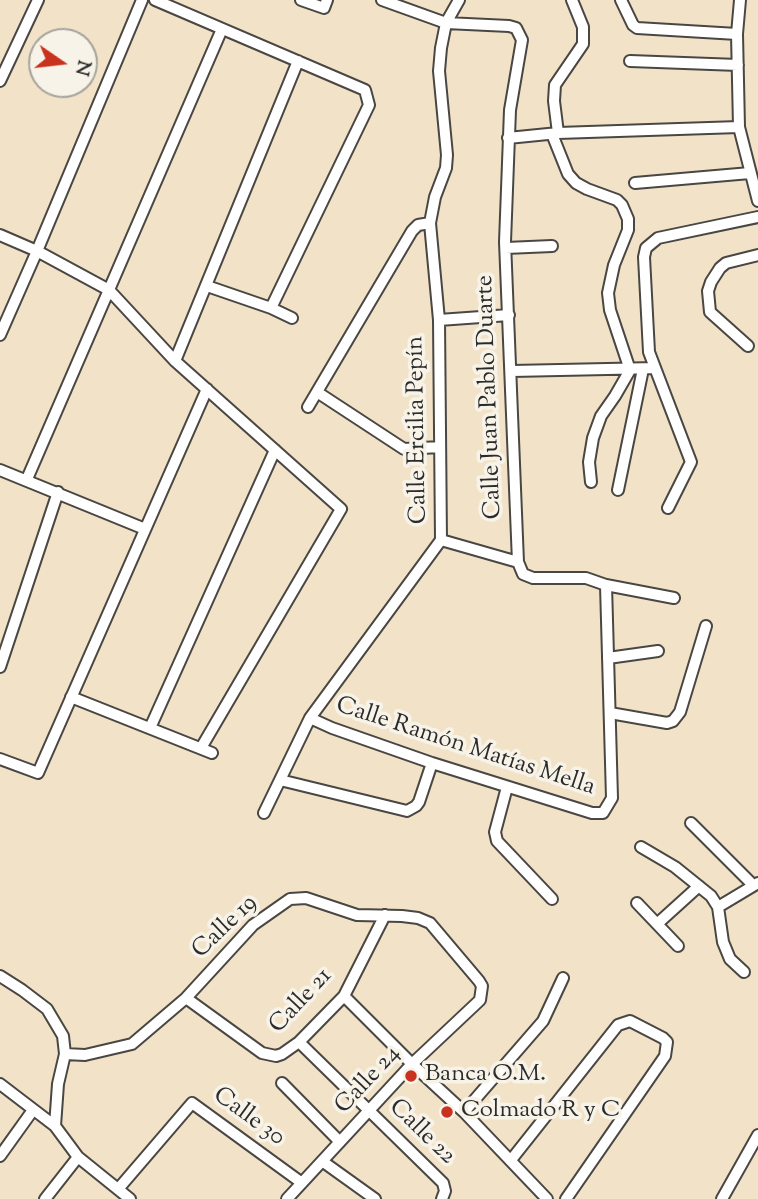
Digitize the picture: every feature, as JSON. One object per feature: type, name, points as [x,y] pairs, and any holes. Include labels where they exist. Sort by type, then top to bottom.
[{"type":"street","points":[[0,81],[38,0]]},
{"type":"street","points":[[0,335],[142,0]]},
{"type":"street","points":[[155,0],[365,90],[369,104],[271,308]]},
{"type":"street","points":[[301,0],[324,8],[327,0]]},
{"type":"street","points":[[382,0],[446,23]]},
{"type":"street","name":"Calle Ercilia Pepín","points":[[264,813],[310,718],[441,540],[439,320],[430,223],[435,197],[446,168],[447,155],[439,71],[446,23],[459,0]]},
{"type":"street","points":[[572,0],[583,27],[583,44],[555,85],[555,134],[562,164],[576,183],[609,195],[625,210],[628,230],[614,265],[608,293],[610,310],[630,370]]},
{"type":"street","points":[[621,0],[633,25],[638,28],[737,34]]},
{"type":"street","points":[[740,0],[737,34],[739,127],[758,201]]},
{"type":"street","name":"Calle Juan Pablo Duarte","points":[[446,23],[509,26],[520,33],[522,47],[510,110],[506,248],[518,562]]},
{"type":"street","points":[[27,479],[222,29]]},
{"type":"street","points":[[175,361],[298,61]]},
{"type":"street","points":[[630,61],[738,65]]},
{"type":"street","points":[[508,138],[739,127]]},
{"type":"street","points":[[635,183],[753,179]]},
{"type":"street","points":[[668,508],[691,462],[655,369],[648,337],[643,266],[646,248],[659,238],[758,217]]},
{"type":"street","points":[[308,407],[412,231],[418,225],[430,223]]},
{"type":"street","points":[[0,235],[37,251],[109,290],[175,361],[341,509],[206,750],[71,697]]},
{"type":"street","points":[[506,248],[552,246]]},
{"type":"street","points":[[748,346],[710,312],[708,291],[719,268],[726,263],[758,255]]},
{"type":"street","points":[[207,286],[292,318]]},
{"type":"street","points":[[439,320],[509,315]]},
{"type":"street","points":[[618,490],[643,369]]},
{"type":"street","points":[[512,371],[655,369]]},
{"type":"street","points":[[591,482],[589,462],[593,438],[601,416],[630,370]]},
{"type":"street","points":[[0,759],[38,774],[206,389]]},
{"type":"street","points":[[317,392],[404,449],[440,447]]},
{"type":"street","points":[[150,728],[275,450]]},
{"type":"street","points":[[0,470],[145,529]]},
{"type":"street","points":[[0,667],[58,492]]},
{"type":"street","points":[[441,540],[518,562],[523,574],[533,578],[586,578],[606,585],[674,597]]},
{"type":"street","points":[[606,585],[610,713],[667,723],[673,721],[680,712],[706,626]]},
{"type":"street","points":[[608,658],[658,651]]},
{"type":"street","name":"Calle Ramón Matías Mella","points":[[310,718],[432,763],[592,813],[603,813],[607,810],[613,792],[610,713]]},
{"type":"street","points":[[280,780],[407,811],[419,802],[432,763]]},
{"type":"street","points":[[507,787],[495,832],[497,841],[552,900]]},
{"type":"street","points":[[691,823],[755,883],[718,907]]},
{"type":"street","points":[[641,847],[675,867],[699,886],[718,907],[723,942],[730,959],[744,972]]},
{"type":"street","points":[[657,924],[699,886]]},
{"type":"street","name":"Calle 19","points":[[65,1054],[85,1055],[132,1044],[186,998],[253,925],[290,899],[306,898],[357,915],[418,918],[430,923],[441,932],[453,951],[479,981],[482,994]]},
{"type":"street","points":[[637,903],[678,946]]},
{"type":"street","name":"Calle 21","points":[[186,998],[262,1053],[276,1056],[282,1054],[299,1042],[344,996],[385,915]]},
{"type":"street","points":[[0,976],[47,1009],[63,1037],[65,1054],[58,1084],[55,1126]]},
{"type":"street","points":[[464,1112],[543,1021],[563,978]]},
{"type":"street","name":"Calle 24","points":[[287,1199],[412,1064],[477,1005],[482,994]]},
{"type":"street","points":[[344,996],[464,1112],[547,1199]]},
{"type":"street","points":[[511,1160],[618,1025],[630,1021],[663,1038],[667,1042],[665,1056],[566,1199]]},
{"type":"street","name":"Calle 22","points":[[299,1042],[443,1183],[445,1191],[442,1199]]},
{"type":"street","points":[[282,1083],[340,1142]]},
{"type":"street","points":[[0,1084],[55,1126],[78,1157],[130,1199]]},
{"type":"street","name":"Calle 30","points":[[119,1188],[192,1103],[302,1183]]},
{"type":"street","points":[[0,1156],[33,1110]]},
{"type":"street","points":[[722,1199],[758,1135]]},
{"type":"street","points":[[46,1199],[78,1157]]},
{"type":"street","points":[[322,1161],[362,1195],[375,1199]]},
{"type":"place","name":"Banca O.M.","points":[[411,1076]]},
{"type":"place","name":"Colmado R y C","points":[[447,1112]]}]
